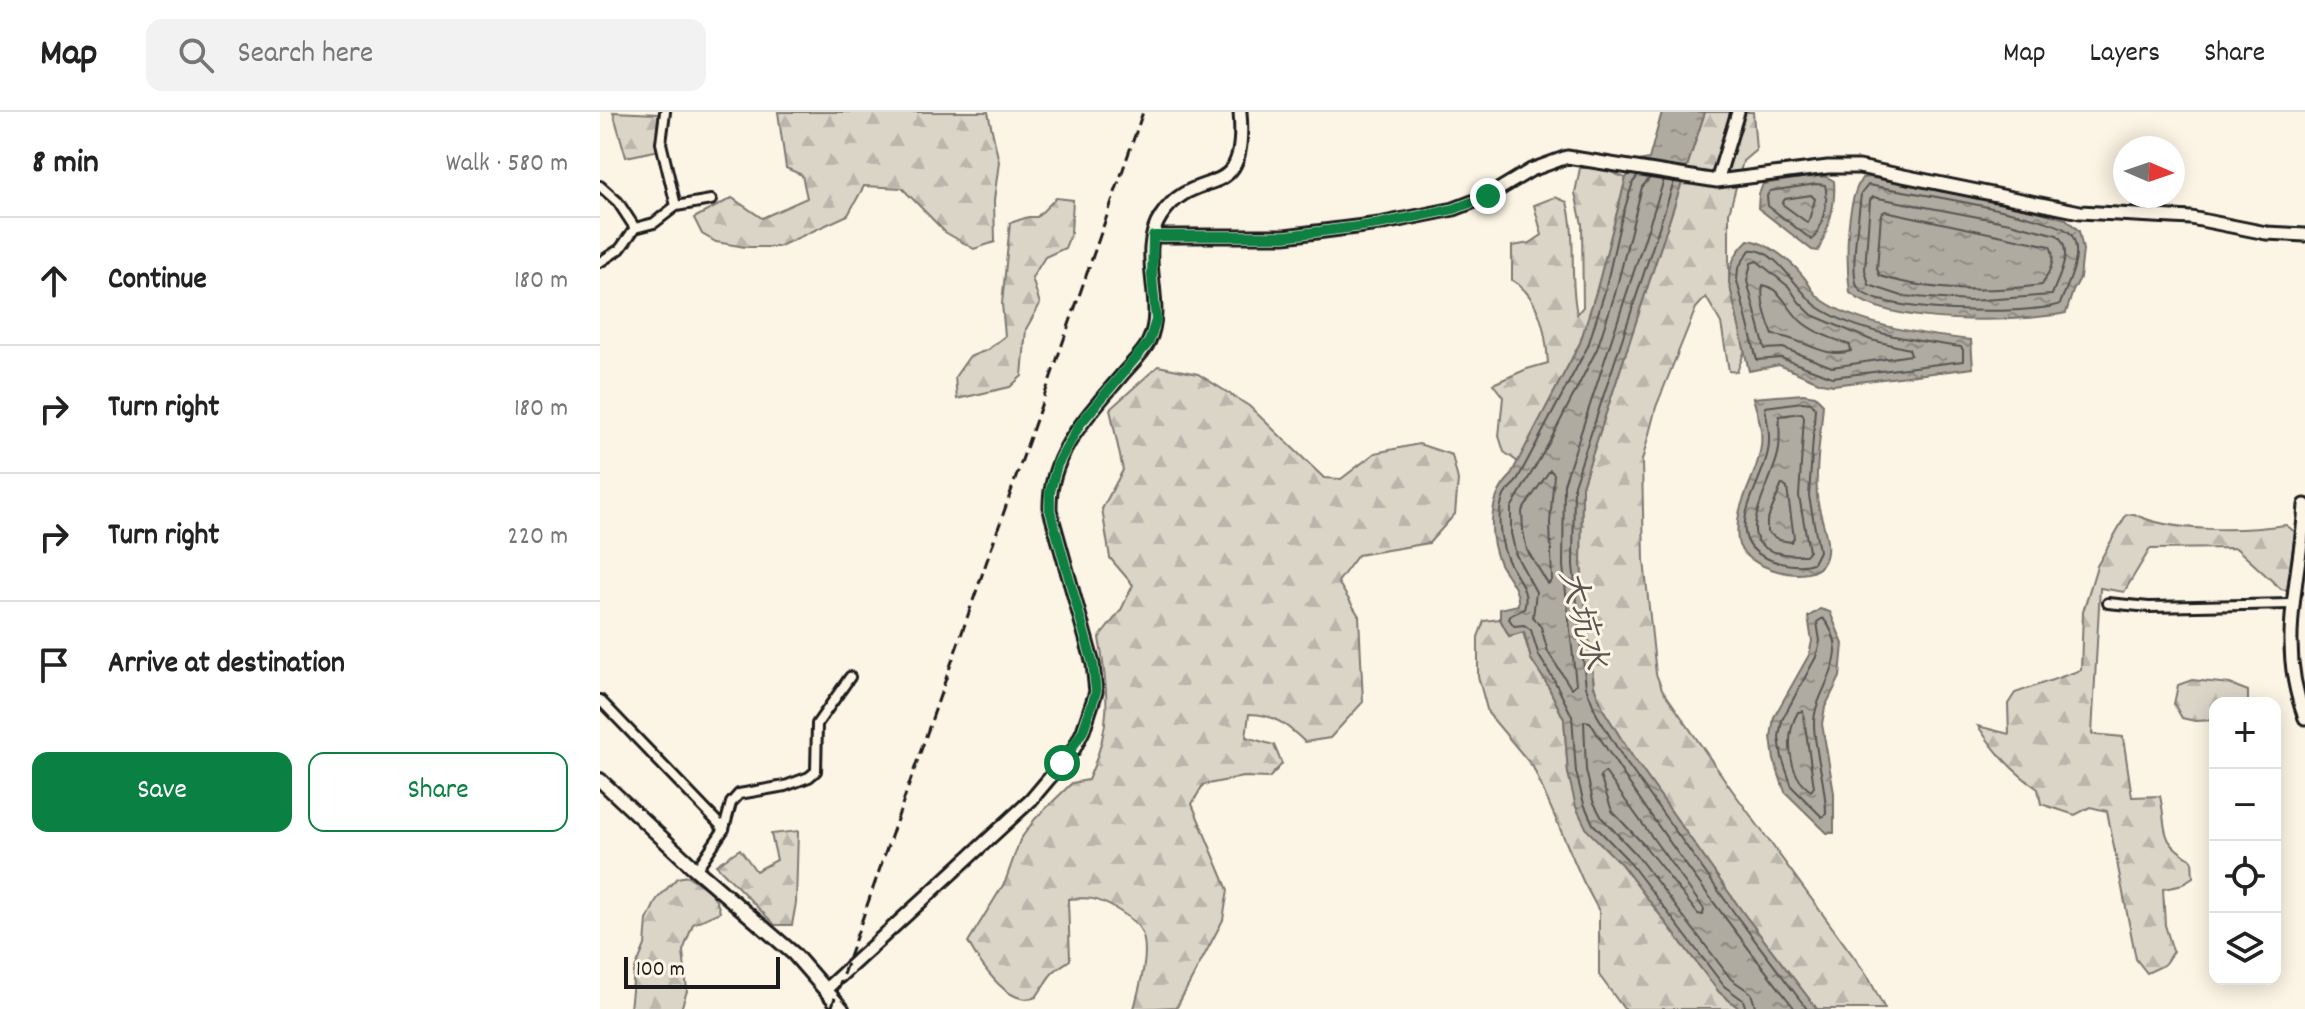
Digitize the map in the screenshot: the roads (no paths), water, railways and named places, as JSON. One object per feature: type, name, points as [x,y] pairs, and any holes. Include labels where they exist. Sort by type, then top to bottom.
[{"type":"main road","points":[[600,780],[696,870],[794,954],[842,1009]]},
{"type":"street","points":[[665,112],[661,143],[676,206]]},
{"type":"street","points":[[826,989],[1031,800],[1074,749],[1083,731],[1096,692],[1093,664],[1050,510],[1050,492],[1057,465],[1080,424],[1149,342],[1156,320],[1152,276],[1153,236],[1159,218],[1169,206],[1192,190],[1225,177],[1238,162],[1240,112]]},
{"type":"street","points":[[1717,181],[1738,112]]},
{"type":"street","points":[[1153,236],[1285,236],[1379,224],[1454,209],[1488,196],[1531,170],[1567,157],[1717,181],[1828,167],[1859,167],[2080,212],[2191,218],[2266,233],[2305,235]]},
{"type":"street","points":[[600,186],[618,202],[635,228]]},
{"type":"street","points":[[600,262],[620,249],[635,228],[654,223],[676,206],[711,200]]},
{"type":"street","points":[[2305,505],[2303,561],[2291,604],[2290,658],[2295,690],[2305,718]]},
{"type":"street","points":[[2108,603],[2149,607],[2291,604]]},
{"type":"street","points":[[696,870],[724,829],[731,803],[739,794],[785,786],[816,771],[817,724],[850,677]]},
{"type":"street","points":[[600,700],[724,829]]},
{"type":"water","name":"大坑水","points":[[1662,112],[1705,112],[1582,486],[1581,565],[1594,686],[1604,711],[1632,756],[1744,914],[1817,1009],[1740,1009],[1719,992],[1621,864],[1587,830],[1576,807],[1568,773],[1564,719],[1531,659],[1524,632],[1509,636],[1500,619],[1500,609],[1518,605],[1518,599],[1500,564],[1493,542],[1492,519],[1497,497],[1580,343],[1626,178],[1639,161],[1649,159]]},
{"type":"water","points":[[1815,176],[1834,181],[1830,217],[1818,251],[1812,250],[1758,208],[1763,184]]},
{"type":"water","points":[[1862,178],[2014,205],[2066,219],[2079,231],[2083,250],[2080,278],[2066,313],[2016,319],[1954,319],[1893,311],[1869,304],[1850,293],[1848,250],[1852,203]]},
{"type":"water","points":[[1748,240],[1771,248],[1803,276],[1819,298],[1837,309],[1894,328],[1971,340],[1973,368],[1833,385],[1779,365],[1749,371],[1729,282],[1734,259]]},
{"type":"water","points":[[1815,396],[1823,404],[1817,485],[1827,555],[1817,570],[1792,574],[1763,566],[1751,559],[1738,541],[1737,527],[1761,446],[1761,428],[1753,398]]},
{"type":"water","points":[[1820,609],[1830,612],[1843,644],[1840,677],[1825,707],[1822,724],[1834,793],[1834,833],[1827,833],[1785,792],[1774,760],[1771,737],[1774,717],[1809,655],[1812,641],[1808,617]]},
{"type":"railway","points":[[831,1009],[1143,112]]}]
